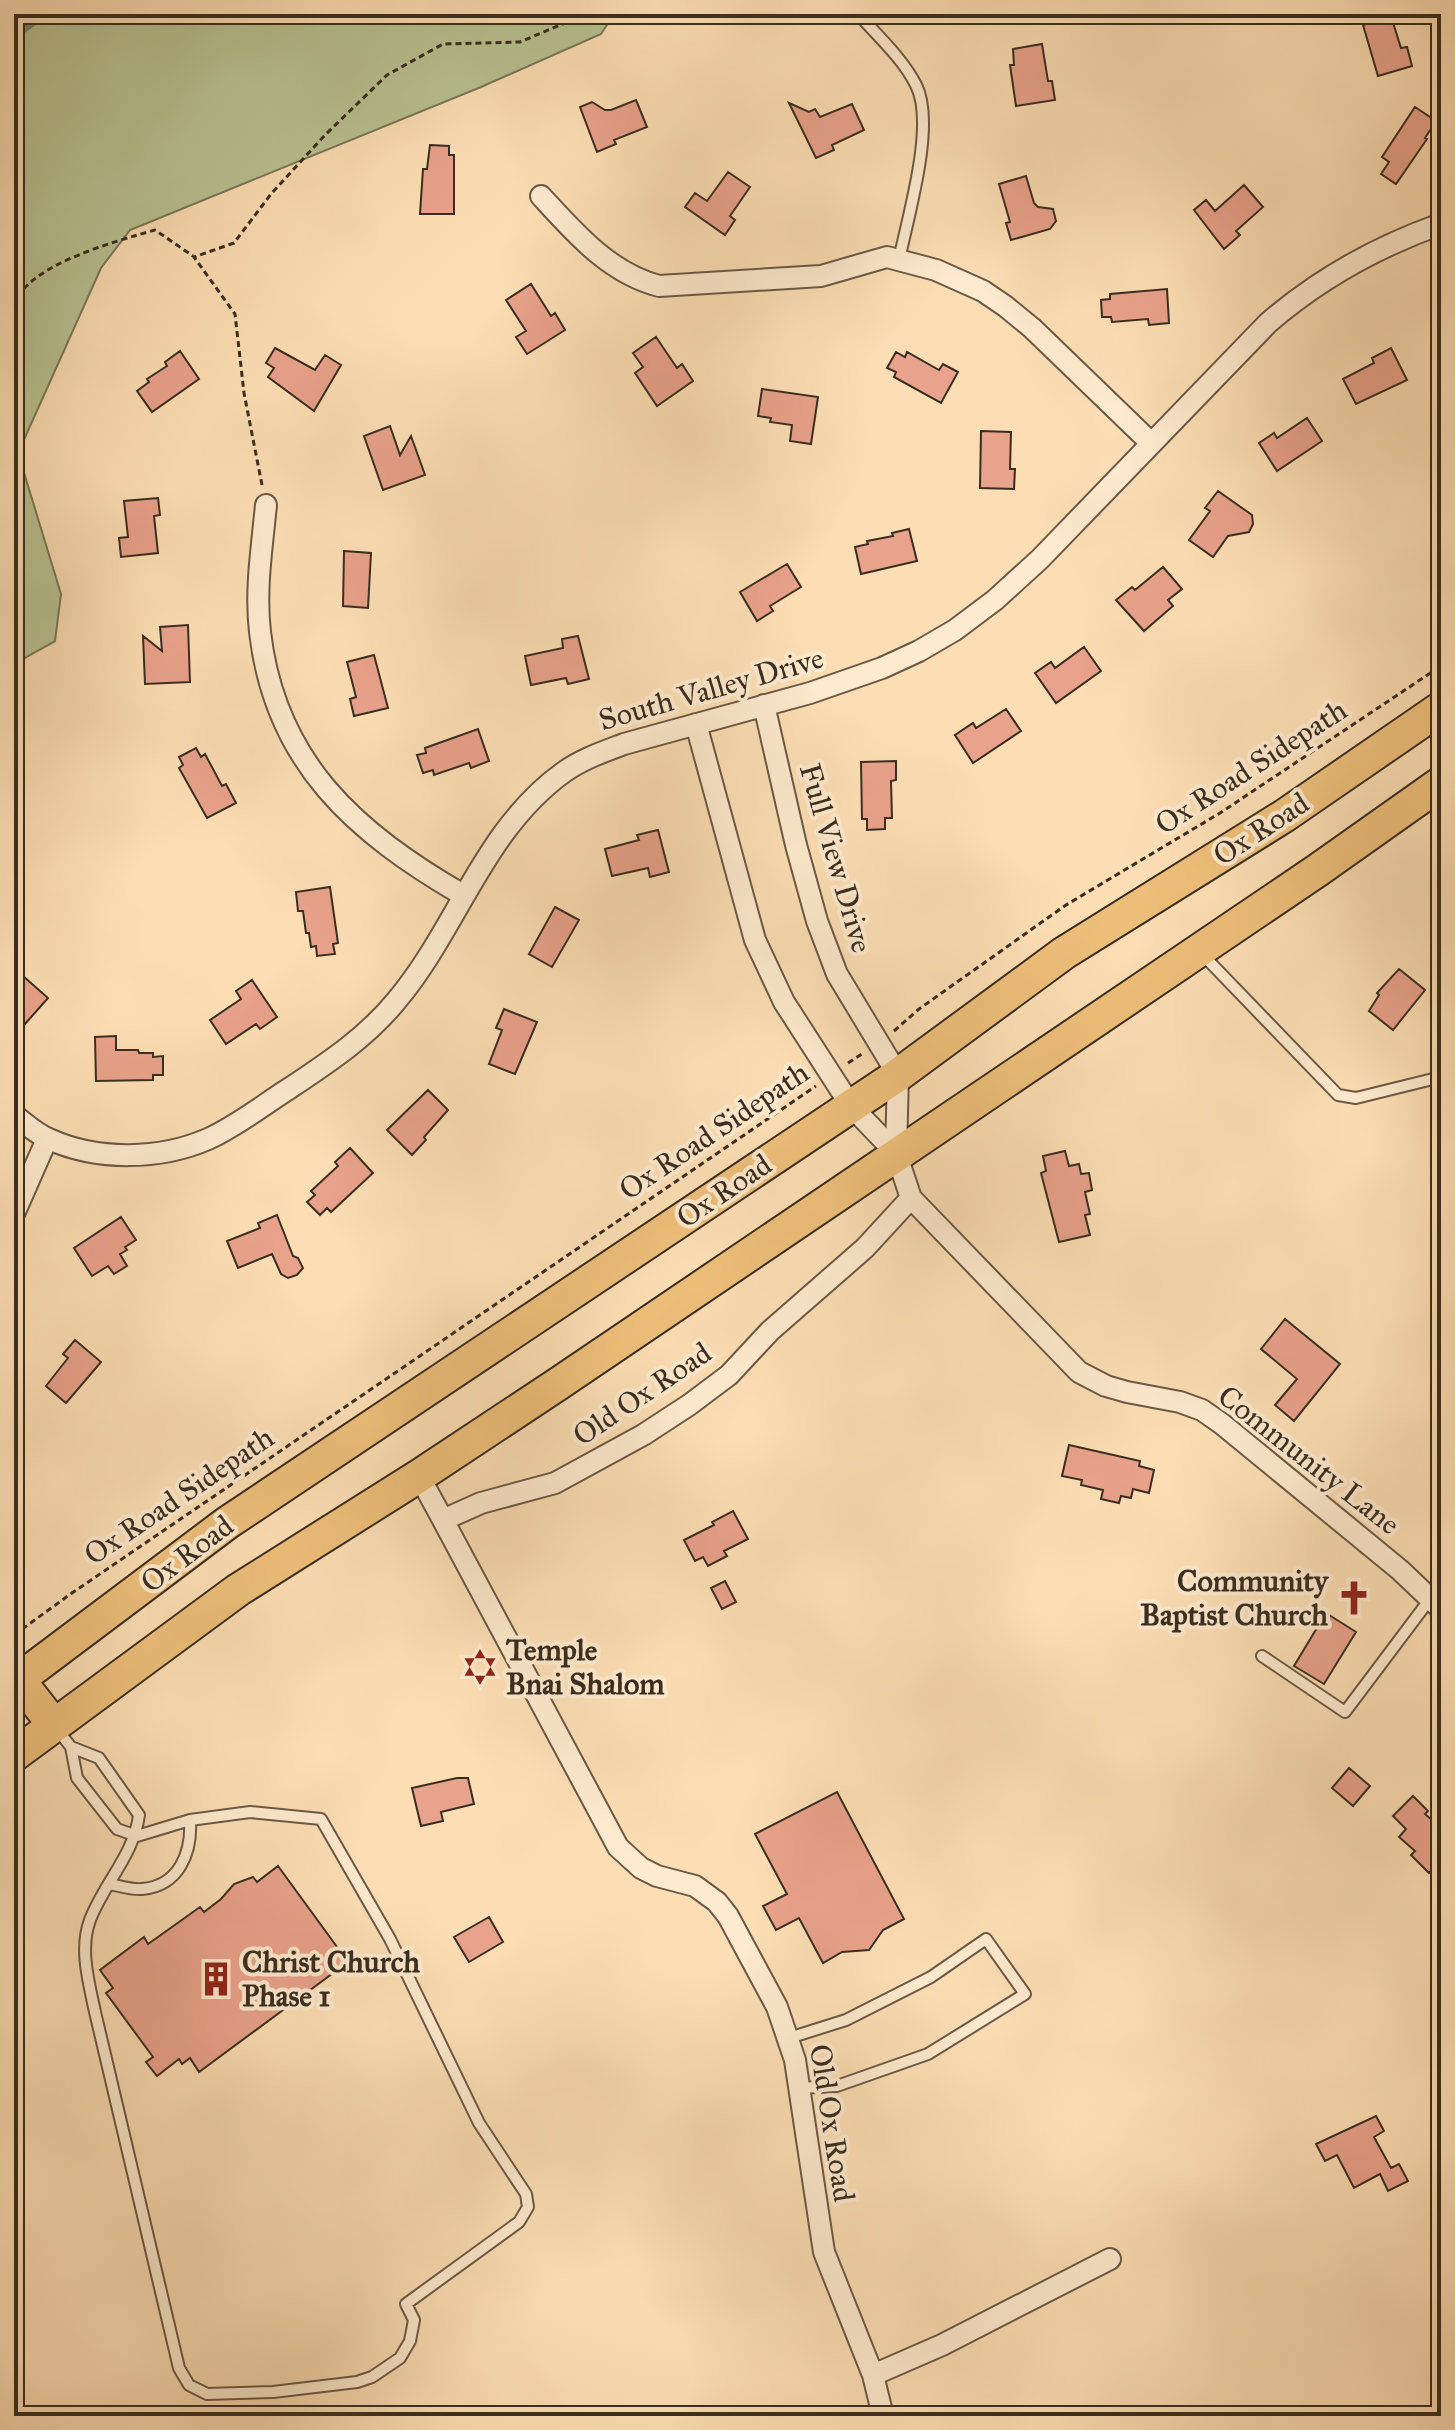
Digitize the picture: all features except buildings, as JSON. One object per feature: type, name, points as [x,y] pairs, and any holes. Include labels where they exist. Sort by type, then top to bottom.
[{"type":"highway","name":"Ox Road","points":[[16,1682],[227,1523],[898,1075],[1064,953],[1284,816],[1441,708]]},
{"type":"highway","name":"Ox Road","points":[[14,1755],[63,1736],[238,1590],[419,1476],[1441,783]]},
{"type":"highway","points":[[16,1682],[63,1736]]},
{"type":"street","points":[[541,196],[594,251],[643,282],[659,286],[821,276],[878,258],[899,260],[955,278],[1005,306],[1032,328],[1151,443]]},
{"type":"street","name":"South Valley Drive","points":[[14,1115],[47,1139],[85,1151],[142,1155],[192,1145],[232,1126],[339,1056],[377,1023],[417,974],[463,895],[517,814],[541,789],[596,754],[810,693],[882,668],[955,630],[995,600],[1040,559],[1268,323],[1295,299],[1355,261],[1441,224]]},
{"type":"street","points":[[266,505],[258,590],[260,631],[270,682],[290,734],[319,781],[357,823],[425,873],[463,895]]},
{"type":"street","name":"Full View Drive","points":[[764,705],[817,921],[837,974],[898,1075]]},
{"type":"street","points":[[696,724],[755,940],[784,1002],[851,1106],[896,1153]]},
{"type":"street","points":[[896,1153],[898,1075]]},
{"type":"street","points":[[14,1214],[47,1139]]},
{"type":"street","name":"Community Lane","points":[[896,1153],[911,1198],[1079,1372],[1106,1386],[1165,1398],[1202,1410],[1376,1550],[1435,1604]]},
{"type":"street","name":"Old Ox Road","points":[[443,1520],[481,1503],[555,1483],[643,1435],[689,1405],[729,1375],[770,1331],[865,1248],[911,1198]]},
{"type":"street","name":"Old Ox Road","points":[[419,1476],[618,1847],[641,1868],[657,1876],[695,1886],[717,1902],[728,1916],[777,2007],[789,2038],[799,2088],[824,2252],[873,2375],[883,2416]]},
{"type":"street","points":[[873,2375],[942,2345],[1110,2259]]},
{"type":"lane","points":[[858,14],[907,70],[921,98],[924,132],[899,260]]},
{"type":"lane","points":[[1198,950],[1338,1095],[1356,1098],[1369,1096],[1441,1077]]},
{"type":"lane","points":[[1262,1656],[1345,1712],[1413,1618],[1435,1604]]},
{"type":"lane","points":[[63,1736],[77,1778],[117,1829],[137,1836],[190,1820],[250,1812],[321,1819],[390,1939],[479,2123],[526,2194],[528,2207],[519,2222],[406,2304],[414,2320],[410,2341],[400,2358],[372,2377],[357,2382],[273,2392],[207,2394],[189,2385],[179,2368],[84,1955],[89,1921],[137,1836],[139,1815],[99,1758],[63,1736]]},
{"type":"lane","points":[[110,1884],[139,1890],[162,1885],[181,1869],[191,1842],[190,1820]]},
{"type":"lane","points":[[789,2038],[846,2020],[931,1977],[986,1939],[1025,1994],[928,2054],[837,2086],[799,2088]]},
{"type":"path","points":[[194,257],[234,243],[271,194],[325,135],[387,75],[443,44],[520,42],[586,14]]},
{"type":"path","points":[[14,306],[17,294],[63,260],[155,230],[194,257],[235,314],[244,393],[266,505]]},
{"type":"path","name":"Ox Road Sidepath","points":[[14,1635],[832,1075],[1066,905],[1220,813],[1441,666]]},
{"type":"green space","points":[[14,14],[614,14],[601,34],[481,87],[130,230],[101,268],[18,453],[61,594],[55,641],[14,664]]},
{"type":"waterway","points":[[14,37],[46,14]]},
{"type":"place","name":"Community Baptist Church","points":[[1354,1598]]},
{"type":"place","name":"Temple Bnai Shalom","points":[[480,1667]]},
{"type":"place","name":"Christ Church Phase 1","points":[[216,1979]]}]
